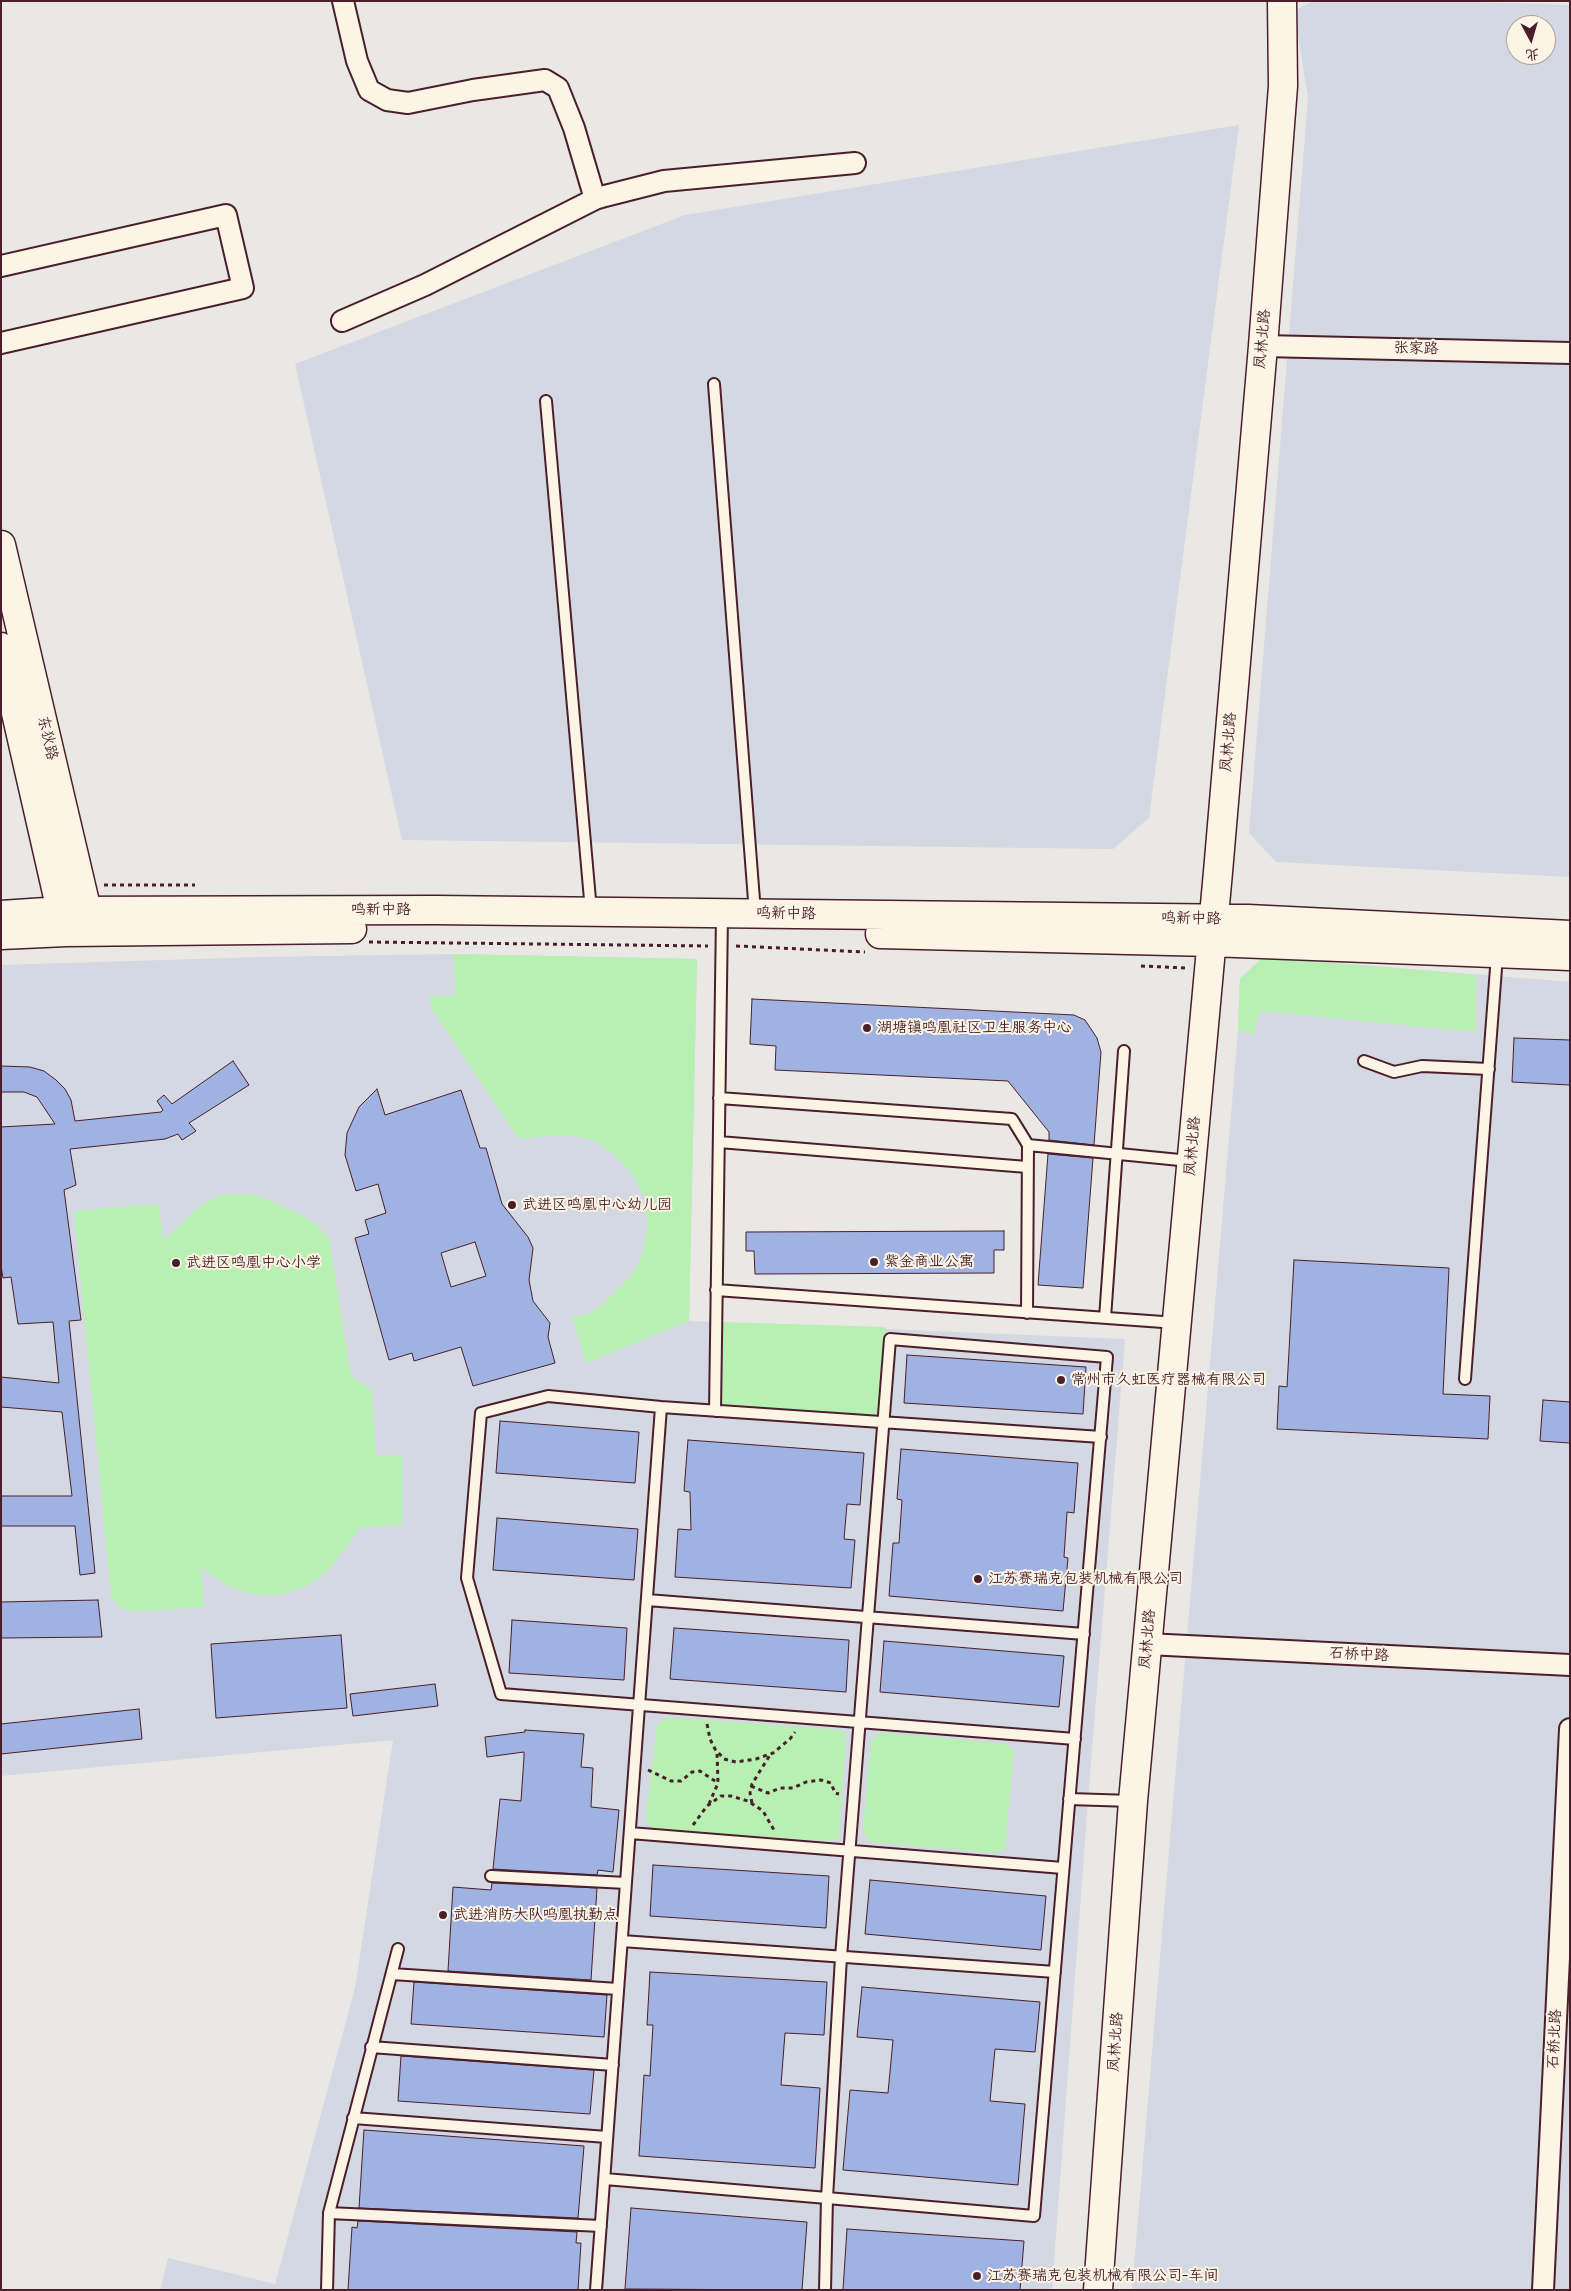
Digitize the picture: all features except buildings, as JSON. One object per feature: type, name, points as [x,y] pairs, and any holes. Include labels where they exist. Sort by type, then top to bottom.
[{"type":"street","points":[[342,1],[357,61],[369,90],[387,100],[408,103],[473,90],[545,80],[558,88],[574,128],[594,199]]},
{"type":"street","name":"凤林北路","points":[[1098,2290],[1133,1801],[1209,969],[1263,346],[1283,86],[1282,1]]},
{"type":"street","points":[[342,321],[425,285],[594,199],[664,181],[855,162]]},
{"type":"street","points":[[1,266],[226,215],[243,288],[1,342]]},
{"type":"street","name":"张家路","points":[[1263,346],[1570,353]]},
{"type":"street","name":"东狄路","points":[[1,545],[77,921]]},
{"type":"street","name":"东狄路","points":[[1,647],[77,921]]},
{"type":"street","name":"鸣新中路","points":[[1,935],[77,921],[591,912],[723,930],[755,914],[1212,930],[1498,943],[1570,956]]},
{"type":"street","name":"鸣新中路","points":[[1,915],[77,921],[435,928],[1212,930]]},
{"type":"street","name":"鸣新中路","points":[[1498,943],[1570,935]]},
{"type":"street","name":"石桥中路","points":[[1147,1644],[1570,1665]]},
{"type":"street","name":"石桥北路","points":[[1543,2290],[1570,1729]]},
{"type":"lane","points":[[714,384],[755,914]]},
{"type":"lane","points":[[546,402],[591,912]]},
{"type":"lane","points":[[715,1411],[723,930]]},
{"type":"lane","points":[[1465,1379],[1498,943]]},
{"type":"lane","points":[[1105,1318],[1124,1051]]},
{"type":"lane","points":[[1364,1061],[1394,1072],[1422,1066],[1489,1069]]},
{"type":"lane","points":[[720,1098],[1012,1119],[1028,1145],[1027,1314]]},
{"type":"lane","points":[[719,1142],[1027,1167]]},
{"type":"lane","points":[[1028,1145],[1191,1161]]},
{"type":"lane","points":[[716,1290],[1027,1314],[1177,1323]]},
{"type":"lane","points":[[605,2179],[827,2198],[1034,2216],[1107,1357],[890,1339],[841,1956],[827,2198],[825,2290]]},
{"type":"lane","points":[[1075,1739],[501,1694],[466,1578],[481,1413],[548,1396],[661,1407],[1101,1437]]},
{"type":"lane","points":[[596,2290],[661,1407]]},
{"type":"lane","points":[[647,1600],[1084,1634]]},
{"type":"lane","points":[[1070,1800],[1133,1801]]},
{"type":"lane","points":[[630,1834],[1064,1868]]},
{"type":"lane","points":[[491,1876],[626,1883]]},
{"type":"lane","points":[[622,1941],[1055,1972]]},
{"type":"lane","points":[[327,2290],[329,2213],[398,1949]]},
{"type":"lane","points":[[392,1974],[618,1989]]},
{"type":"lane","points":[[371,2047],[613,2066]]},
{"type":"lane","points":[[353,2118],[608,2137]]},
{"type":"lane","points":[[329,2213],[601,2226]]},
{"type":"path","points":[[365,942],[723,930],[866,952]]},
{"type":"path","points":[[1140,966],[1209,969]]},
{"type":"path","points":[[707,1710],[706,1720],[710,1739],[724,1759],[736,1762],[756,1759],[771,1753],[790,1739],[805,1718]]},
{"type":"path","points":[[684,1838],[707,1806],[718,1783],[718,1752]]},
{"type":"path","points":[[752,1804],[750,1793],[752,1786],[771,1753]]},
{"type":"path","points":[[634,1769],[651,1771],[671,1781],[681,1781],[692,1772],[700,1771],[718,1783]]},
{"type":"path","points":[[752,1786],[768,1793],[780,1788],[793,1788],[806,1782],[821,1780],[830,1783],[835,1793],[853,1800]]},
{"type":"path","points":[[707,1806],[721,1796],[731,1796],[752,1804],[763,1811],[783,1846]]},
{"type":"shaded area","points":[[1313,1],[1442,1],[1570,5],[1570,877],[1276,862],[1249,833],[1308,98],[1294,11]]},
{"type":"shaded area","points":[[1239,125],[1149,818],[1113,849],[402,840],[295,364],[685,215]]},
{"type":"shaded area","points":[[453,954],[697,959],[689,1321],[1125,1339],[1088,1800],[1052,2290],[160,2290],[168,2258],[275,2284],[355,1988],[393,1740],[1,1776],[1,965],[262,957]]},
{"type":"shaded area","points":[[1263,957],[1570,982],[1570,2290],[1132,2290],[1238,1031],[1240,979]]},
{"type":"green space","points":[[453,954],[697,959],[689,1321],[586,1363],[572,1316],[587,1315],[601,1306],[631,1276],[643,1253],[648,1223],[645,1198],[633,1175],[616,1156],[598,1143],[582,1137],[559,1135],[519,1139],[432,1009],[429,997],[456,995]]},
{"type":"green space","points":[[1263,957],[1476,975],[1476,1032],[1260,1011],[1254,1034],[1238,1031],[1240,979]]},
{"type":"green space","points":[[224,1194],[248,1194],[263,1198],[302,1215],[319,1227],[329,1238],[351,1376],[372,1391],[376,1455],[402,1456],[402,1525],[361,1527],[333,1565],[322,1576],[304,1587],[283,1594],[268,1596],[248,1593],[226,1585],[201,1567],[204,1607],[135,1612],[120,1607],[111,1596],[74,1211],[158,1204],[164,1240],[195,1210]]},
{"type":"green space","points":[[721,1322],[886,1327],[881,1419],[719,1408]]},
{"type":"green space","points":[[668,1717],[841,1730],[846,1735],[839,1837],[829,1841],[652,1829],[646,1820],[657,1724]]},
{"type":"green space","points":[[880,1732],[1007,1744],[1014,1751],[1005,1849],[996,1853],[870,1842],[863,1831],[871,1742]]},
{"type":"place","name":"湖塘镇鸣凰社区卫生服务中心","points":[[867,1028]]},
{"type":"place","name":"武进区鸣凰中心幼儿园","points":[[512,1205]]},
{"type":"place","name":"紫金商业公寓","points":[[874,1262]]},
{"type":"place","name":"武进区鸣凰中心小学","points":[[176,1263]]},
{"type":"place","name":"常州市久虹医疗器械有限公司","points":[[1061,1380]]},
{"type":"place","name":"江苏赛瑞克包装机械有限公司","points":[[978,1579]]},
{"type":"place","name":"武进消防大队呜凰执勤点","points":[[443,1915]]},
{"type":"place","name":"江苏赛瑞克包装机械有限公司-车间","points":[[977,2276]]}]
